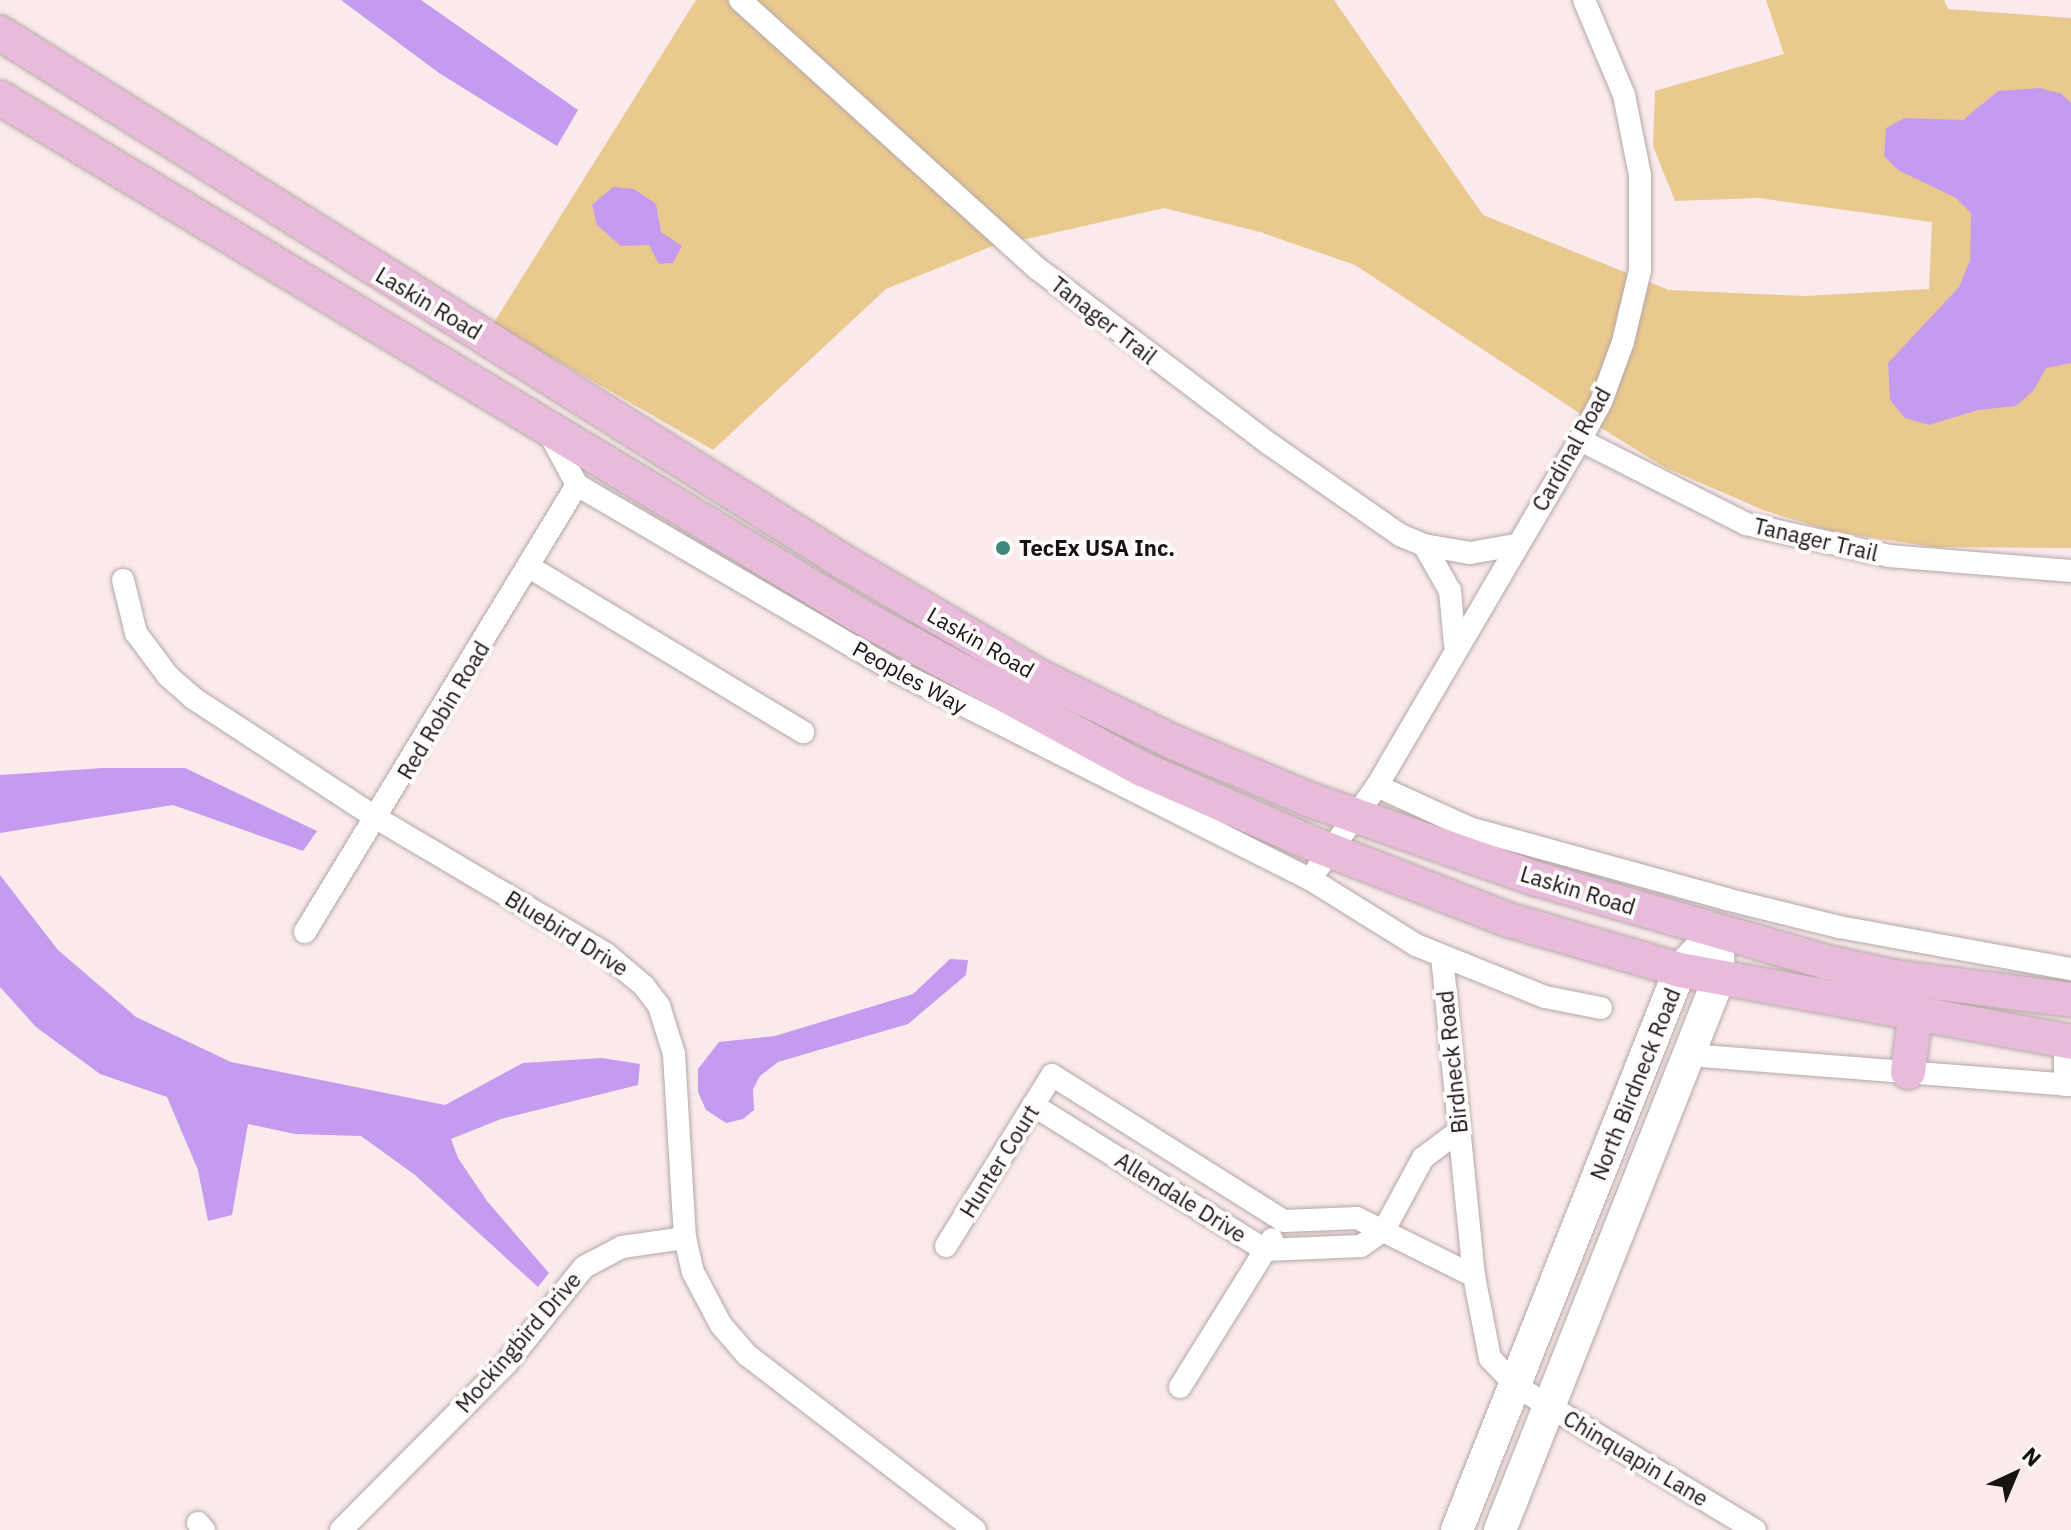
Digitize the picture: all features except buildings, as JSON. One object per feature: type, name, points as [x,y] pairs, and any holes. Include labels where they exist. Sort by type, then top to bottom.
[{"type":"main road","name":"Laskin Road","points":[[0,33],[844,562],[1082,698],[1184,747],[1356,817],[1537,879],[1721,915],[1895,977],[2071,1000]]},
{"type":"main road","name":"Laskin Road","points":[[0,98],[825,595],[853,629],[1142,769],[1331,851],[1509,920],[1680,970],[1915,1017],[2068,1042]]},
{"type":"main road","points":[[825,595],[844,562]]},
{"type":"main road","name":"North Birdneck Road","points":[[1457,1530],[1680,970],[1721,915]]},
{"type":"main road","name":"North Birdneck Road","points":[[1503,1528],[1719,978],[1721,915]]},
{"type":"main road","points":[[1908,1072],[1915,1017]]},
{"type":"street","name":"Tanager Trail","points":[[740,0],[980,219],[1117,333],[1400,535],[1424,545],[1470,553],[1516,545]]},
{"type":"street","name":"Cardinal Road","points":[[1356,817],[1377,786],[1455,645],[1580,440],[1601,402],[1623,342],[1643,229],[1635,133],[1612,60],[1584,0]]},
{"type":"street","points":[[547,429],[577,485]]},
{"type":"street","name":"Tanager Trail","points":[[1580,440],[1746,524],[1889,556],[2071,571]]},
{"type":"street","name":"Red Robin Road","points":[[305,932],[378,819],[531,568],[577,485]]},
{"type":"street","name":"Peoples Way","points":[[577,485],[853,629],[1000,726],[1310,879]]},
{"type":"street","points":[[1424,545],[1450,591],[1455,645]]},
{"type":"street","points":[[531,568],[803,732]]},
{"type":"street","name":"Bluebird Drive","points":[[123,580],[136,633],[168,676],[193,698],[378,819],[606,954],[651,996],[669,1029],[674,1054],[685,1238],[701,1290],[747,1355],[975,1530]]},
{"type":"street","name":"Laskin Road","points":[[1377,786],[1469,828],[1721,915],[1869,933],[2071,969]]},
{"type":"street","points":[[1356,817],[1310,879],[1375,922],[1442,956],[1545,997],[1601,1008]]},
{"type":"street","name":"Birdneck Road","points":[[1442,956],[1483,1339],[1490,1358],[1516,1386]]},
{"type":"street","points":[[1689,1055],[2068,1085],[2068,1042]]},
{"type":"street","name":"Hunter Court","points":[[946,1246],[1052,1075]]},
{"type":"street","name":"Allendale Drive","points":[[1052,1075],[1284,1221]]},
{"type":"street","name":"Allendale Drive","points":[[1033,1105],[1265,1250],[1361,1246],[1384,1230]]},
{"type":"street","points":[[1384,1230],[1423,1158],[1459,1131]]},
{"type":"street","points":[[1180,1387],[1284,1221],[1357,1218],[1474,1276]]},
{"type":"street","name":"Mockingbird Drive","points":[[341,1530],[506,1364],[584,1267],[622,1247],[685,1238]]},
{"type":"street","name":"Chinquapin Lane","points":[[1516,1386],[1755,1530]]},
{"type":"shaded area","points":[[341,0],[421,0],[578,110],[557,146],[439,73]]},
{"type":"shaded area","points":[[696,0],[1334,0],[1483,215],[1669,290],[1805,296],[1929,289],[1932,222],[1759,198],[1675,201],[1653,146],[1655,91],[1784,54],[1766,0],[1944,0],[1948,9],[2071,18],[2071,548],[1934,547],[1834,532],[1763,510],[1664,467],[1355,265],[1260,232],[1164,208],[990,247],[886,289],[713,450],[493,324]]},
{"type":"shaded area","points":[[2040,88],[2062,94],[2071,103],[2071,363],[2046,368],[2034,390],[2016,406],[1978,410],[1929,425],[1905,418],[1890,400],[1888,363],[1959,287],[1970,260],[1971,213],[1956,198],[1898,170],[1884,156],[1886,128],[1905,118],[1963,120],[1998,91]]},
{"type":"shaded area","points":[[613,187],[634,189],[656,204],[661,232],[682,246],[673,263],[659,264],[649,245],[621,246],[597,225],[592,205]]},
{"type":"shaded area","points":[[103,768],[185,768],[317,831],[303,851],[173,805],[0,833],[0,775]]},
{"type":"shaded area","points":[[0,875],[58,950],[136,1017],[231,1062],[445,1105],[523,1063],[602,1058],[640,1064],[638,1085],[501,1119],[451,1139],[458,1158],[487,1201],[549,1273],[538,1287],[415,1175],[361,1136],[295,1134],[248,1124],[232,1215],[208,1221],[198,1170],[167,1097],[100,1074],[36,1027],[0,987]]},
{"type":"shaded area","points":[[950,959],[968,960],[966,975],[908,1024],[778,1062],[760,1076],[753,1089],[754,1110],[743,1119],[726,1123],[706,1110],[698,1092],[698,1069],[719,1042],[775,1036],[913,994]]},
{"type":"place","name":"TecEx USA Inc.","points":[[1003,548]]}]
